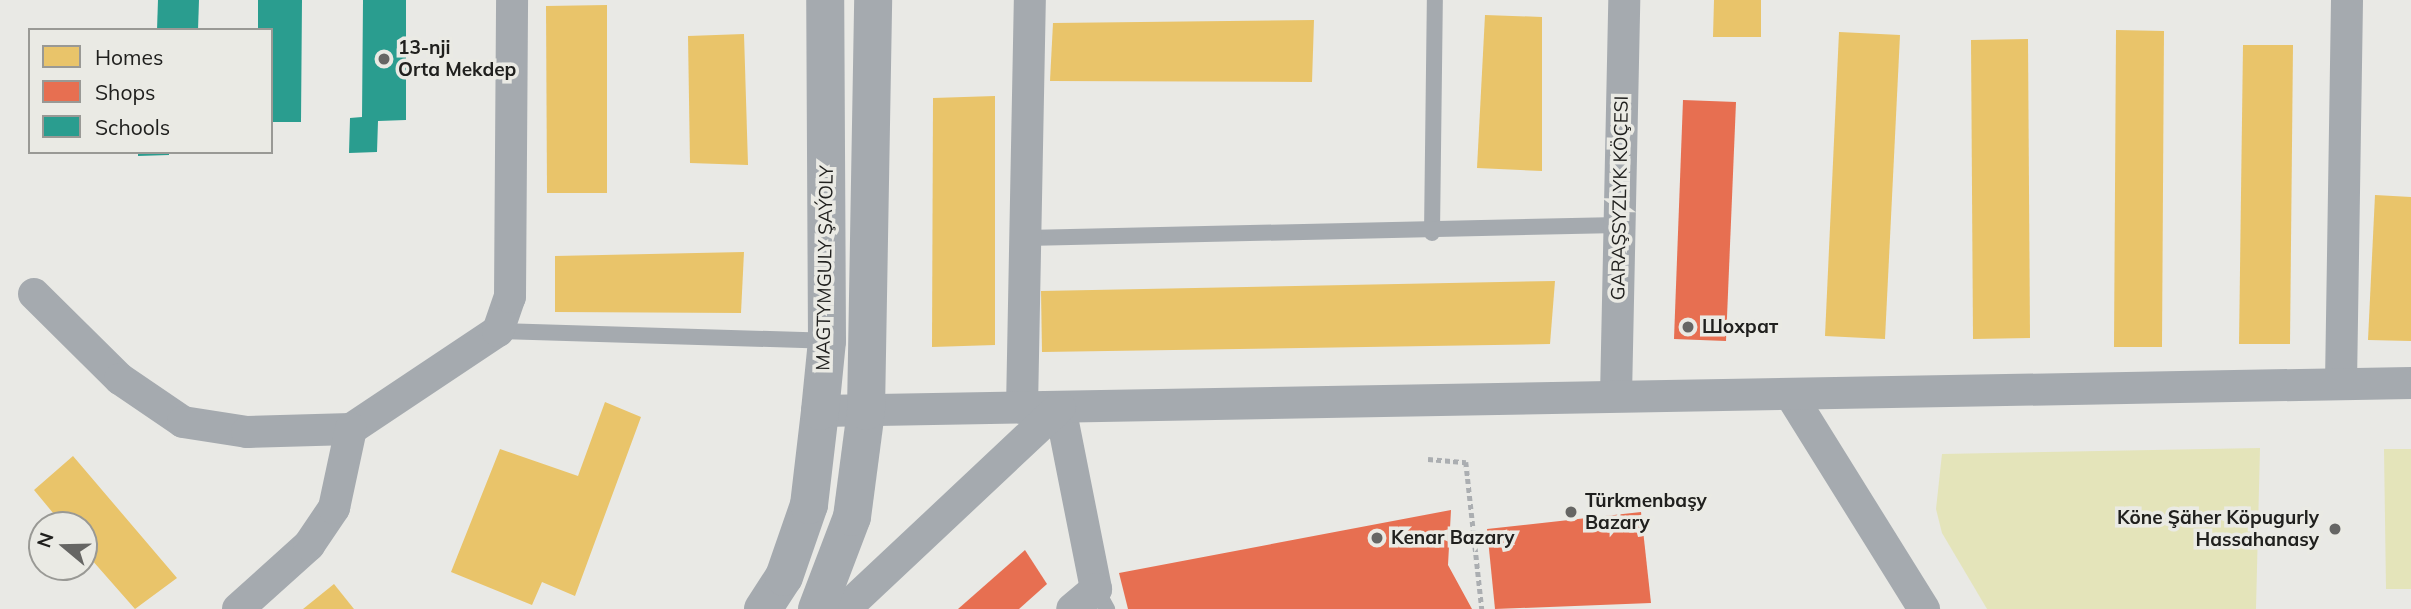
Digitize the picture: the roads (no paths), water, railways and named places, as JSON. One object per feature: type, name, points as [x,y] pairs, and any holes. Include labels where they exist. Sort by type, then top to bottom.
[{"type":"street","points":[[34,294],[120,379],[183,422],[247,432],[351,429],[499,331],[510,297],[512,0]]},
{"type":"street","name":"MAGTYMGULY ŞAÝOLY","points":[[763,609],[784,577],[809,505],[820,411],[827,341],[825,0]]},
{"type":"street","points":[[817,609],[852,517],[866,411],[873,0]]},
{"type":"street","points":[[1022,408],[1030,0]]},
{"type":"street","name":"GARAŞSYZLYK KÖÇESI","points":[[1616,396],[1624,0]]},
{"type":"street","points":[[2341,383],[2347,0]]},
{"type":"street","points":[[820,411],[1616,396],[1792,397],[2411,383]]},
{"type":"street","points":[[1792,397],[1924,609]]},
{"type":"street","points":[[1060,407],[1102,599],[1072,609]]},
{"type":"street","points":[[845,609],[1060,407]]},
{"type":"street","points":[[238,609],[309,545],[334,508],[351,429]]},
{"type":"lane","points":[[1432,233],[1435,0]]},
{"type":"lane","points":[[1026,238],[1432,233],[1619,225]]},
{"type":"lane","points":[[499,331],[827,341]]},
{"type":"place","name":"13-nji Orta Mekdep","points":[[384,59]]},
{"type":"place","name":"Шохрат","points":[[1688,327]]},
{"type":"place","name":"Türkmenbaşy Bazary","points":[[1571,512]]},
{"type":"place","name":"Köne Şäher Köpugurly Hassahanasy","points":[[2335,529]]},
{"type":"place","name":"Kenar Bazary","points":[[1377,538]]}]
